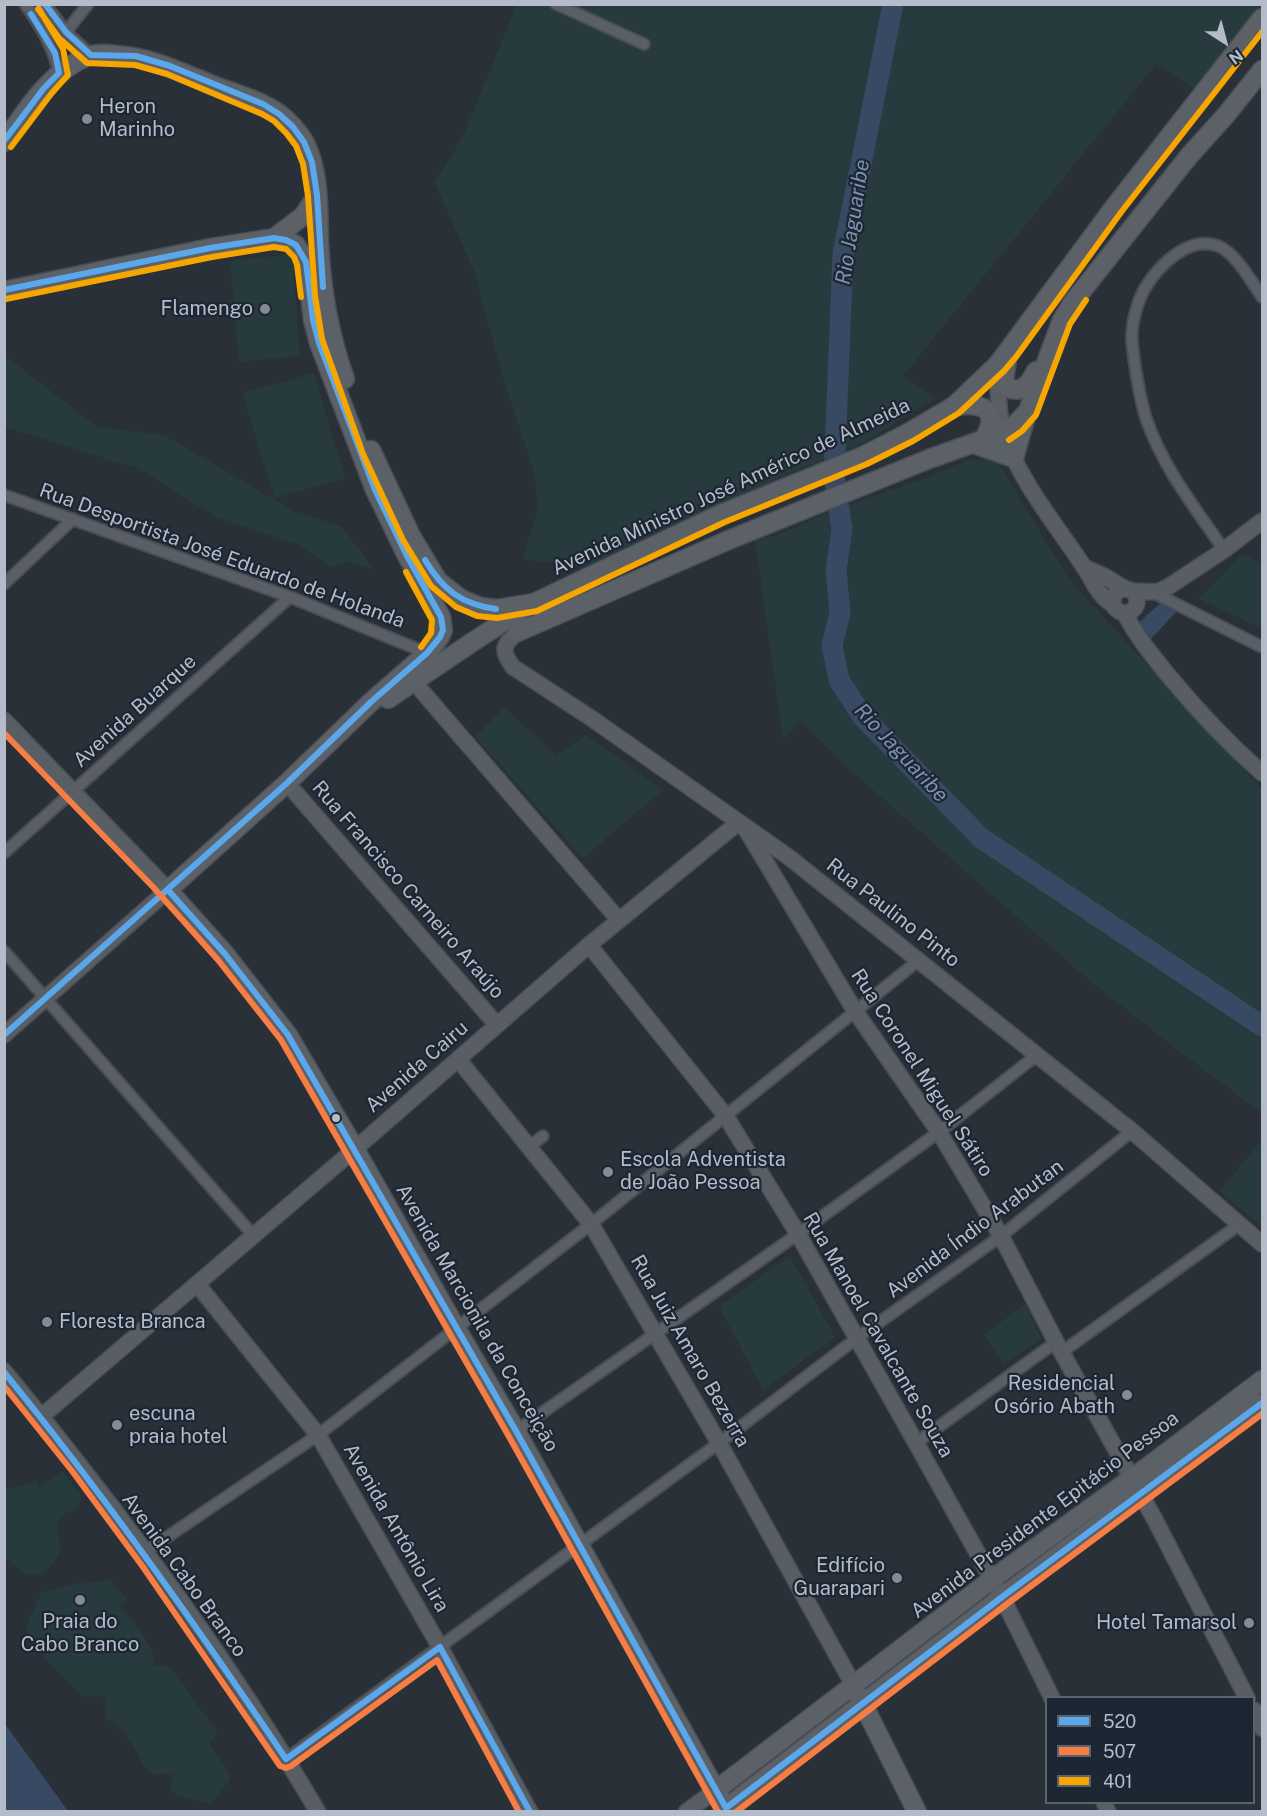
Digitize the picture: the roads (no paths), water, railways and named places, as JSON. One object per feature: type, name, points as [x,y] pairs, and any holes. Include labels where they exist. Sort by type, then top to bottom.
[{"type":"main road","name":"Avenida Ministro José Américo de Almeida","points":[[317,195],[324,295],[331,338],[371,450],[411,536],[438,581],[461,599],[480,607],[496,609],[534,603],[721,514],[863,456],[954,406],[1003,358],[1115,206],[1263,18]]},
{"type":"main road","points":[[4,142],[44,88],[59,73],[75,63],[92,55],[136,56],[162,64],[263,104],[279,114],[304,142],[312,162],[317,195],[303,216],[274,238]]},
{"type":"main road","points":[[1014,458],[1028,411],[1056,334],[1073,302],[1189,156],[1263,70]]},
{"type":"main road","points":[[4,1035],[287,783],[372,701],[427,653],[440,637],[442,630],[441,617],[407,556],[375,490],[319,343],[313,320],[306,262],[291,241],[274,238],[210,248],[6,290]]},
{"type":"main road","points":[[1003,358],[1005,384],[1012,390],[1023,388],[1030,381],[1056,334]]},
{"type":"main road","points":[[1003,358],[998,405],[1004,433],[1014,458],[1098,591],[1117,611],[1129,612],[1147,605],[1161,592],[1263,521]]},
{"type":"main road","points":[[954,406],[977,404],[986,410],[990,417],[989,431],[978,442]]},
{"type":"main road","points":[[518,632],[731,539],[929,459],[1004,433],[1017,424],[1028,411]]},
{"type":"main road","points":[[978,442],[1014,458]]},
{"type":"main road","points":[[1084,567],[1128,590],[1137,598],[1137,602],[1129,612]]},
{"type":"main road","points":[[1112,604],[1113,595],[1119,590],[1161,592]]},
{"type":"main road","points":[[345,729],[534,603]]},
{"type":"main road","points":[[1129,612],[1139,638],[1177,685],[1211,724],[1263,773]]},
{"type":"main road","name":"Rua Paulino Pinto","points":[[518,632],[509,639],[505,646],[505,656],[513,667],[591,718],[790,858],[1132,1131],[1263,1244]]},
{"type":"main road","points":[[414,682],[619,920]]},
{"type":"main road","points":[[4,720],[168,890]]},
{"type":"main road","name":"Rua Francisco Carneiro Araújo","points":[[287,783],[497,1025]]},
{"type":"main road","name":"Rua Coronel Miguel Sátiro","points":[[738,822],[747,831],[855,1011],[939,1132],[1001,1236],[1246,1696]]},
{"type":"main road","name":"Avenida Cairu","points":[[42,1416],[355,1149],[589,945],[738,822]]},
{"type":"main road","points":[[767,866],[782,857],[790,858]]},
{"type":"main road","name":"Avenida Marcionila da Conceição","points":[[168,890],[225,954],[288,1035],[516,1431],[725,1810]]},
{"type":"main road","name":"Rua Manoel Cavalcante Souza","points":[[589,945],[725,1115],[798,1234],[916,1443],[1002,1597],[1051,1696]]},
{"type":"main road","name":"Rua Juiz Amaro Bezerra","points":[[458,1059],[591,1224],[719,1443],[854,1686]]},
{"type":"main road","name":"Avenida Antônio Lira","points":[[197,1284],[318,1435],[440,1647],[530,1812]]},
{"type":"main road","name":"Avenida Cabo Branco","points":[[4,1371],[42,1416],[145,1552],[286,1759],[318,1812]]},
{"type":"main road","name":"Avenida Presidente Epitácio Pessoa","points":[[725,1810],[1002,1597],[1263,1380]]},
{"type":"main road","name":"Avenida Presidente Epitácio Pessoa","points":[[686,1812],[991,1580],[1263,1403]]},
{"type":"main road","points":[[854,1686],[917,1812]]},
{"type":"main road","points":[[1255,1712],[1263,1728]]},
{"type":"street","points":[[24,4],[39,23],[55,53],[59,73]]},
{"type":"street","points":[[45,4],[66,32],[92,55]]},
{"type":"street","points":[[66,32],[88,4]]},
{"type":"street","points":[[555,4],[644,44]]},
{"type":"street","points":[[1224,550],[1168,466],[1146,419],[1132,338],[1136,311],[1144,290],[1172,257],[1185,249],[1206,243],[1229,252],[1263,297]]},
{"type":"street","name":"Rua Desportista José Eduardo de Holanda","points":[[4,495],[290,597],[427,653]]},
{"type":"street","points":[[4,584],[74,519]]},
{"type":"street","points":[[1161,592],[1263,647]]},
{"type":"street","name":"Avenida Buarque","points":[[4,853],[290,597]]},
{"type":"street","points":[[4,951],[253,1235]]},
{"type":"street","points":[[145,1552],[318,1435],[591,1224],[919,960]]},
{"type":"street","points":[[516,1431],[798,1234],[939,1132],[1037,1054]]},
{"type":"street","name":"Avenida Índio Arabutan","points":[[286,1759],[719,1443],[857,1338],[1001,1236],[1132,1131]]},
{"type":"street","points":[[529,1148],[543,1136]]},
{"type":"street","points":[[916,1443],[1240,1224]]},
{"type":"water","points":[[1163,601],[1179,609],[1151,639],[1138,623]]},
{"type":"water","points":[[5,1724],[68,1811],[5,1811]]},
{"type":"waterway","name":"Rio Jaguaribe","points":[[893,4],[843,254],[834,476],[842,529],[836,570],[840,613],[832,645],[839,680],[863,717],[981,838],[1262,1026]]},
{"type":"place","name":"Heron Marinho","points":[[87,119]]},
{"type":"place","name":"Flamengo","points":[[265,309]]},
{"type":"place","name":"Escola Adventista de João Pessoa","points":[[608,1172]]},
{"type":"place","name":"Floresta Branca","points":[[47,1322]]},
{"type":"place","name":"Residencial Osório Abath","points":[[1127,1395]]},
{"type":"place","name":"escuna praia hotel","points":[[117,1425]]},
{"type":"place","name":"Edifício Guarapari","points":[[897,1578]]},
{"type":"place","name":"Praia do Cabo Branco","points":[[80,1600]]},
{"type":"place","name":"Hotel Tamarsol","points":[[1249,1623]]}]
